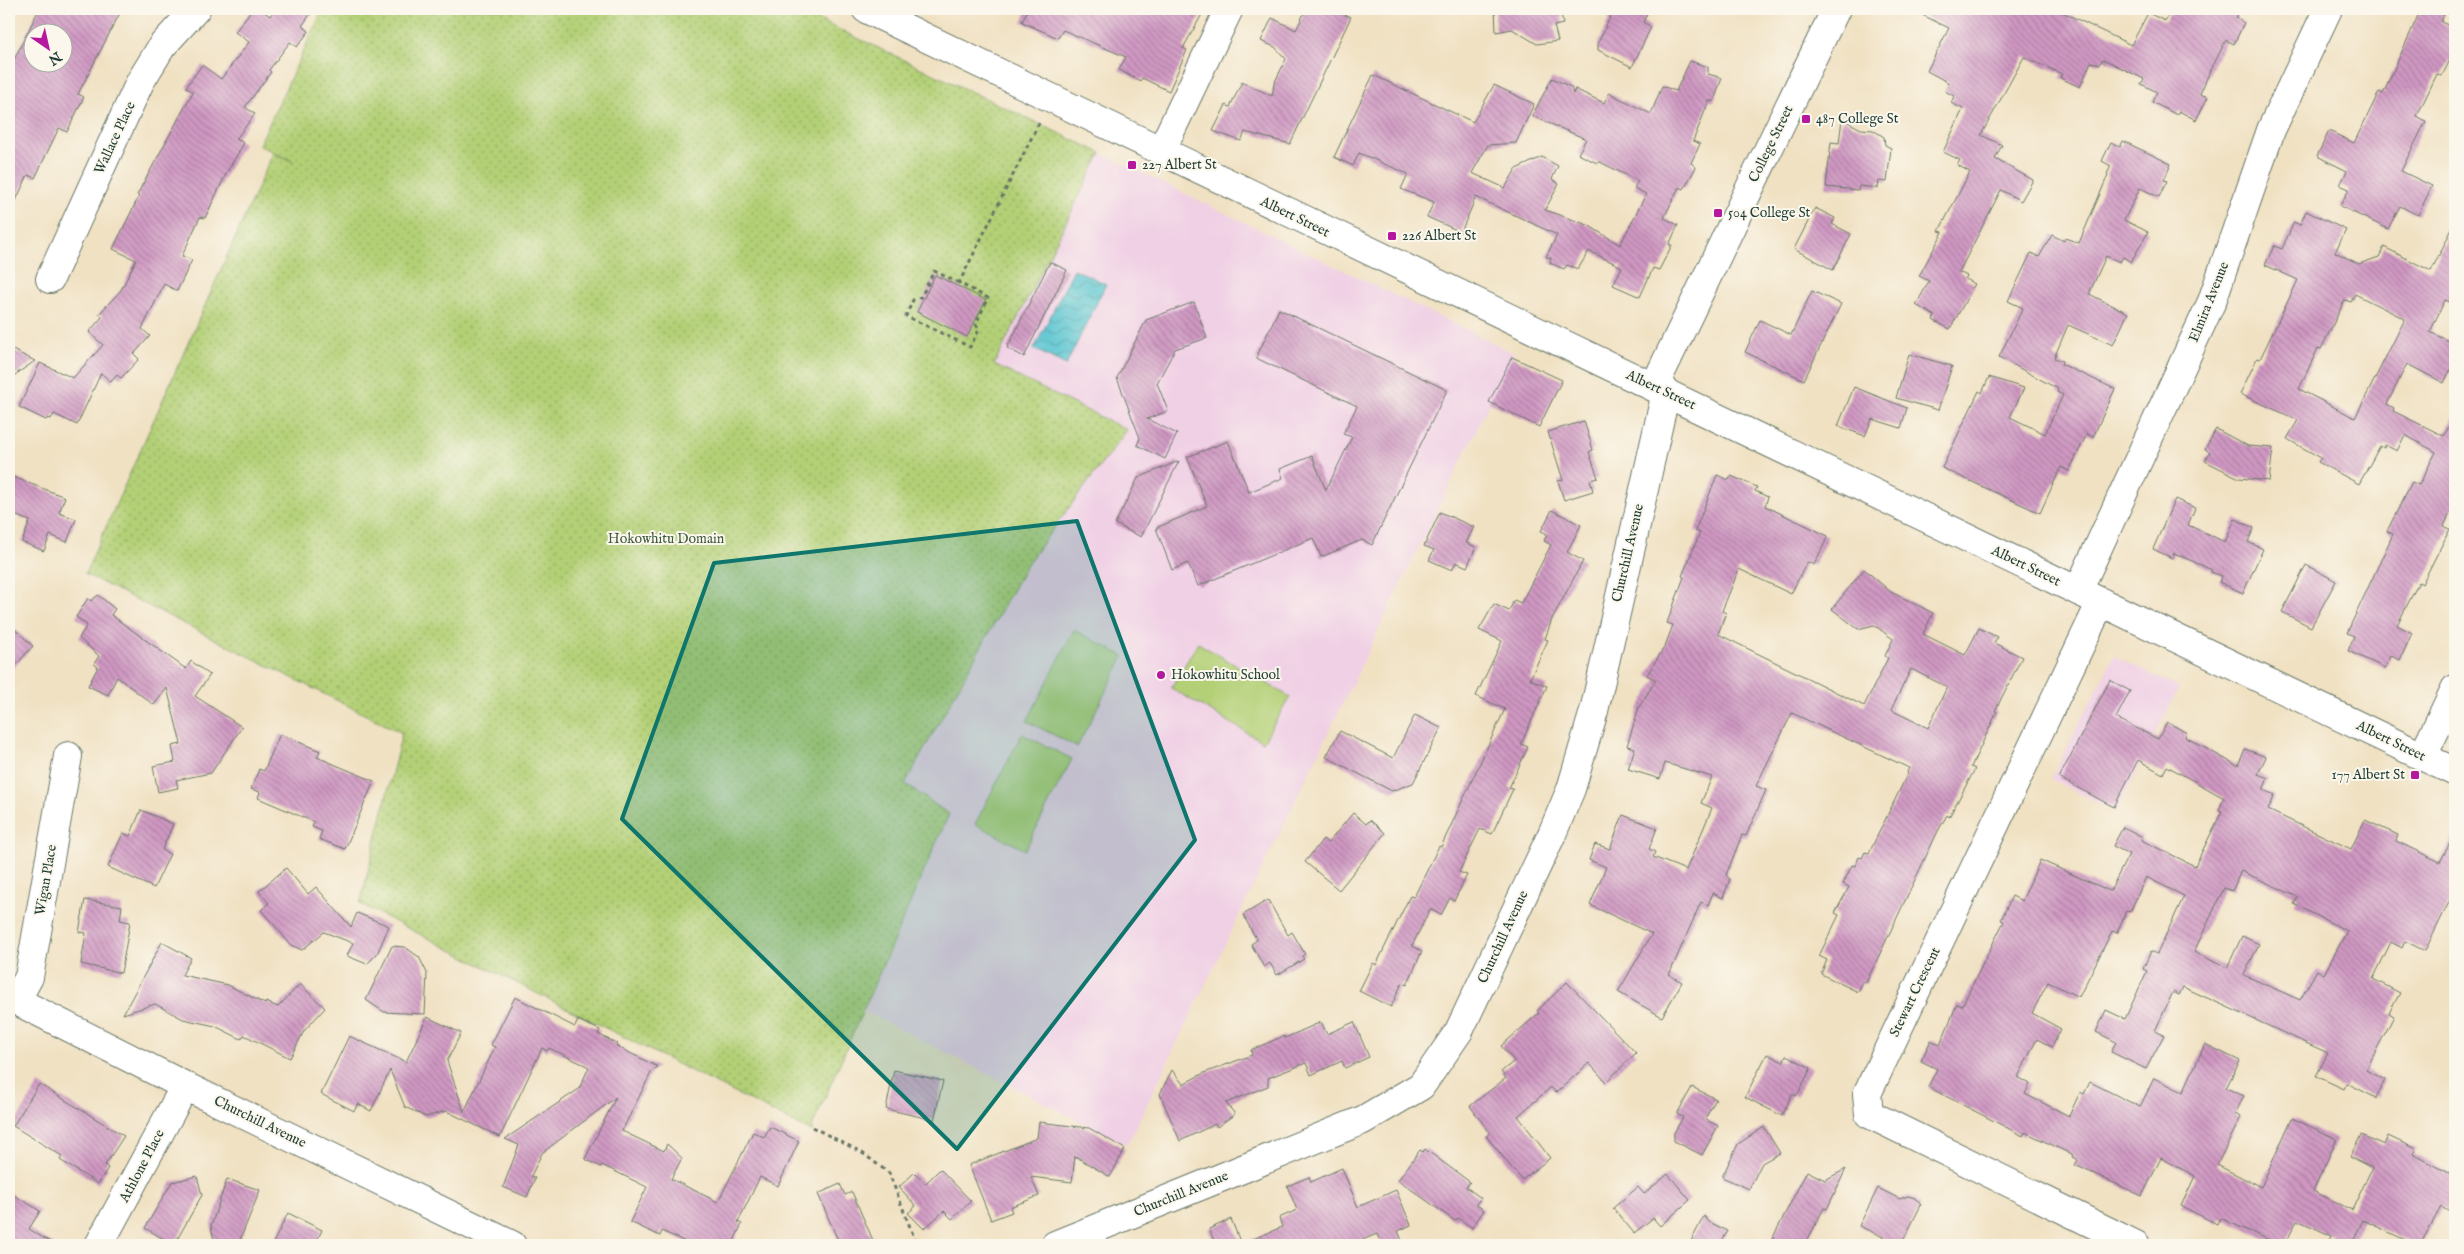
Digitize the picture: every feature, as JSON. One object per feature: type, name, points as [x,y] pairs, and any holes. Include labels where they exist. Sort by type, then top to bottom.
[{"type":"street","name":"Wallace Place","points":[[50,279],[140,82],[162,46],[196,9]]},
{"type":"street","name":"Albert Street","points":[[866,9],[2455,772]]},
{"type":"street","points":[[1161,152],[1229,9]]},
{"type":"street","name":"College Street","points":[[1660,389],[1836,9]]},
{"type":"street","name":"Elmira Avenue","points":[[2089,597],[2212,302],[2271,130],[2328,9]]},
{"type":"street","name":"Churchill Avenue","points":[[1055,1245],[1363,1120],[1421,1086],[1459,1031],[1552,834],[1571,789],[1594,711],[1660,389]]},
{"type":"street","name":"Stewart Crescent","points":[[2089,597],[1867,1094],[1868,1114],[2136,1245]]},
{"type":"street","points":[[2423,756],[2455,689]]},
{"type":"street","name":"Wigan Place","points":[[12,999],[29,977],[68,756]]},
{"type":"street","name":"Churchill Avenue","points":[[12,999],[184,1086],[512,1245]]},
{"type":"street","name":"Athlone Place","points":[[100,1245],[184,1086]]},
{"type":"path","points":[[959,284],[1041,118]]},
{"type":"path","points":[[934,271],[959,284],[988,298],[976,324],[978,330],[970,347],[906,316],[913,300],[922,296],[934,271]]},
{"type":"path","points":[[812,1127],[861,1152],[889,1173],[917,1245]]},
{"type":"highlighted area","points":[[1077,521],[1195,840],[957,1149],[622,819],[714,563]]},
{"type":"shaded area","name":"Hokowhitu School","points":[[1101,153],[1514,353],[1127,1145],[864,1011],[949,814],[905,785],[1027,564],[1127,430],[994,365]]},
{"type":"shaded area","points":[[2114,656],[2179,688],[2116,812],[2051,779]]},
{"type":"green space","name":"Hokowhitu Domain","points":[[323,9],[796,9],[1101,153],[994,365],[1127,430],[1027,564],[905,784],[949,814],[812,1127],[812,1132],[360,904],[402,733],[85,574],[273,153],[294,162],[259,145]]},
{"type":"green space","points":[[1074,630],[1124,656],[1077,747],[1027,721]]},
{"type":"green space","points":[[1198,643],[1290,697],[1263,742],[1171,688]]},
{"type":"green space","points":[[1022,734],[1072,759],[1025,850],[975,824]]},
{"type":"water","points":[[1074,269],[1106,284],[1066,365],[1034,349]]},
{"type":"building","points":[[39,9],[122,9],[78,94],[84,97],[67,132],[59,128],[35,178],[28,175],[9,215],[9,70],[22,44],[22,72],[72,72],[72,22],[33,22]]},
{"type":"building","points":[[252,9],[260,9],[270,16],[275,9],[314,9],[302,26],[309,31],[297,47],[290,42],[245,107],[255,114],[236,139],[244,143],[227,172],[205,218],[200,217],[182,256],[192,260],[177,291],[164,284],[142,329],[150,336],[134,354],[139,359],[121,378],[117,375],[111,382],[101,373],[77,425],[54,414],[51,419],[48,418],[46,420],[19,407],[40,363],[73,378],[103,345],[89,332],[102,317],[99,314],[121,290],[136,260],[113,249],[139,196],[137,195],[193,92],[186,87],[202,65],[221,79],[249,42],[235,32]]},
{"type":"building","points":[[1028,9],[1205,9],[1183,48],[1187,50],[1169,91],[1142,78],[1140,81],[1119,70],[1126,57],[1063,30],[1058,38],[1022,22]]},
{"type":"building","points":[[1306,9],[1344,9],[1342,14],[1351,17],[1290,144],[1245,132],[1241,141],[1213,131],[1226,105],[1230,107],[1242,82],[1272,96],[1274,84],[1286,59],[1275,47],[1261,41],[1272,18],[1296,30]]},
{"type":"building","points":[[1495,9],[1560,9],[1563,24],[1554,26],[1558,41],[1537,44],[1512,29],[1496,32]]},
{"type":"building","points":[[1614,9],[1649,9],[1643,22],[1651,27],[1632,67],[1598,50],[1598,43]]},
{"type":"building","points":[[1910,9],[2056,9],[2131,45],[2148,13],[2165,21],[2172,9],[2241,9],[2236,18],[2244,23],[2234,44],[2226,40],[2207,78],[2200,94],[2208,97],[2196,120],[2179,111],[2177,115],[2152,102],[2157,92],[2141,84],[2144,79],[2103,59],[2100,64],[2091,62],[2080,87],[2060,78],[2062,74],[2024,57],[1981,135],[2002,145],[1995,159],[2033,180],[2021,201],[2001,190],[1959,272],[1967,276],[1965,279],[1975,284],[1950,329],[1933,320],[1935,316],[1916,305],[1929,281],[1919,276],[1943,232],[1939,231],[1970,172],[1957,165],[1960,160],[1943,152],[1963,109],[1951,103],[1954,96],[1945,91],[1949,83],[1927,71],[1949,28]]},
{"type":"building","points":[[2421,9],[2446,9],[2441,22],[2455,28],[2455,62],[2450,60],[2442,76],[2437,74],[2417,116],[2426,121],[2401,171],[2432,186],[2418,215],[2400,206],[2388,229],[2340,206],[2349,189],[2340,185],[2347,171],[2317,156],[2329,131],[2354,143],[2379,92],[2383,94]]},
{"type":"building","points":[[1690,61],[1708,67],[1708,74],[1722,78],[1714,101],[1709,101],[1693,141],[1700,144],[1691,163],[1696,167],[1684,189],[1679,187],[1664,218],[1678,225],[1669,245],[1672,245],[1659,270],[1653,268],[1640,297],[1613,285],[1622,267],[1589,251],[1578,269],[1567,265],[1564,269],[1550,263],[1551,258],[1546,257],[1557,235],[1476,197],[1461,232],[1427,217],[1434,202],[1401,189],[1408,174],[1359,153],[1353,166],[1334,157],[1373,75],[1473,122],[1494,85],[1534,104],[1516,143],[1488,145],[1472,173],[1505,188],[1516,169],[1542,157],[1558,166],[1552,179],[1559,184],[1545,210],[1588,225],[1620,245],[1646,194],[1634,188],[1638,181],[1600,162],[1597,163],[1578,154],[1586,139],[1532,116],[1552,78],[1571,87],[1573,94],[1575,89],[1604,103],[1609,93],[1651,114],[1662,86],[1676,91]]},
{"type":"building","points":[[1842,119],[1861,129],[1873,130],[1884,137],[1885,145],[1891,148],[1887,182],[1879,181],[1878,188],[1859,186],[1858,190],[1826,187],[1831,142],[1839,143]]},
{"type":"building","points":[[2123,141],[2171,164],[2164,180],[2167,181],[2159,197],[2140,188],[2124,220],[2148,232],[2131,262],[2123,257],[2120,262],[2106,256],[2089,294],[2128,313],[2113,345],[2068,325],[2054,358],[2062,361],[2061,364],[2115,389],[2093,437],[2087,434],[2069,471],[2061,467],[2040,513],[1942,468],[1979,391],[1982,393],[1989,377],[2024,388],[2010,417],[2045,434],[2063,395],[2057,392],[2058,389],[1999,357],[2023,308],[2008,301],[2031,253],[2039,257],[2052,235],[2064,241],[2065,238],[2079,243],[2111,166],[2102,161],[2111,142],[2120,147]]},
{"type":"building","points":[[1815,208],[1835,218],[1832,224],[1851,234],[1833,270],[1794,249]]},
{"type":"building","points":[[2306,211],[2346,230],[2335,252],[2359,264],[2379,257],[2384,247],[2431,271],[2455,223],[2455,304],[2445,300],[2430,332],[2455,344],[2455,360],[2444,383],[2407,364],[2387,404],[2394,408],[2393,411],[2444,436],[2455,414],[2455,503],[2444,526],[2450,529],[2422,584],[2419,582],[2397,625],[2412,633],[2400,660],[2391,656],[2385,668],[2348,651],[2354,636],[2347,633],[2393,534],[2387,531],[2412,482],[2419,485],[2436,452],[2405,435],[2397,451],[2385,445],[2384,448],[2380,446],[2359,484],[2318,462],[2321,458],[2287,439],[2298,420],[2240,394],[2257,358],[2260,359],[2298,280],[2265,265],[2274,246],[2282,249],[2294,222],[2300,225]],"holes":[[[2355,294],[2405,319],[2355,418],[2299,389],[2318,348],[2321,349],[2345,300],[2351,302]]]},
{"type":"building","points":[[1050,262],[1067,270],[1024,357],[1007,348]]},
{"type":"building","points":[[935,275],[986,300],[967,337],[917,312]]},
{"type":"building","points":[[1812,291],[1841,304],[1804,380],[1745,352],[1760,320],[1791,335]]},
{"type":"building","points":[[1194,302],[1207,338],[1175,349],[1157,383],[1168,411],[1147,419],[1177,434],[1165,459],[1137,445],[1140,438],[1117,378],[1146,320]]},
{"type":"building","points":[[1279,309],[1447,390],[1372,545],[1362,540],[1321,557],[1313,538],[1198,586],[1188,563],[1172,570],[1156,528],[1207,506],[1187,457],[1228,441],[1249,492],[1283,478],[1280,469],[1312,456],[1326,490],[1352,437],[1343,434],[1357,406],[1256,358]]},
{"type":"building","points":[[9,348],[35,361],[9,379]]},
{"type":"building","points":[[1909,354],[1952,366],[1938,410],[1896,398]]},
{"type":"building","points":[[1512,357],[1562,380],[1539,427],[1489,402]]},
{"type":"building","points":[[1854,387],[1907,408],[1901,428],[1872,419],[1865,436],[1838,426]]},
{"type":"building","points":[[1584,421],[1593,450],[1589,452],[1598,478],[1590,480],[1593,491],[1564,500],[1558,481],[1563,480],[1548,432]]},
{"type":"building","points":[[2216,429],[2248,446],[2273,448],[2269,481],[2239,478],[2205,461],[2210,452],[2205,449]]},
{"type":"building","points":[[1179,461],[1141,537],[1115,524],[1138,478]]},
{"type":"building","points":[[1717,475],[1729,480],[1731,476],[1757,487],[1755,491],[1768,497],[1765,506],[1828,536],[1814,565],[1807,562],[1791,594],[1739,569],[1722,611],[1726,613],[1718,634],[1864,706],[1888,658],[1885,656],[1893,639],[1874,625],[1858,629],[1832,609],[1864,569],[1891,592],[1933,613],[1923,634],[1965,655],[1979,628],[1997,637],[1994,643],[2022,657],[1995,711],[1997,712],[1971,767],[1975,769],[1949,817],[1947,815],[1938,831],[1866,983],[1863,981],[1858,992],[1821,974],[1827,960],[1819,956],[1839,915],[1835,913],[1849,887],[1843,884],[1852,865],[1855,866],[1859,857],[1862,858],[1865,852],[1869,853],[1909,768],[1792,713],[1756,786],[1766,790],[1746,836],[1742,835],[1726,875],[1730,879],[1723,898],[1713,893],[1708,905],[1701,902],[1669,975],[1682,982],[1662,1017],[1618,992],[1652,934],[1590,905],[1606,867],[1589,860],[1595,844],[1610,849],[1623,815],[1657,828],[1649,849],[1655,852],[1653,857],[1686,870],[1712,808],[1701,803],[1712,777],[1665,763],[1660,779],[1628,769],[1635,748],[1627,746],[1639,707],[1656,680],[1647,675],[1665,646],[1673,625],[1667,623],[1684,577],[1682,576],[1700,533],[1695,531]],"holes":[[[1911,669],[1947,687],[1928,728],[1891,710]]]},
{"type":"building","points":[[13,477],[65,497],[59,513],[76,519],[67,542],[50,535],[44,551],[22,542],[30,521],[9,513],[9,488]]},
{"type":"building","points":[[2175,499],[2195,508],[2188,525],[2225,542],[2235,519],[2254,528],[2248,542],[2263,549],[2243,593],[2219,582],[2222,576],[2211,572],[2212,570],[2174,553],[2172,558],[2153,549]]},
{"type":"building","points":[[1552,510],[1581,525],[1567,552],[1583,561],[1552,619],[1545,639],[1548,640],[1530,679],[1547,686],[1521,744],[1528,747],[1509,788],[1513,789],[1492,834],[1480,829],[1459,872],[1467,875],[1454,901],[1450,898],[1441,915],[1430,909],[1412,946],[1422,951],[1407,985],[1402,983],[1391,1007],[1359,991],[1373,963],[1376,965],[1410,896],[1414,897],[1439,846],[1441,847],[1505,709],[1476,696],[1502,641],[1479,630],[1494,604],[1509,611],[1514,600],[1521,603],[1551,545],[1544,541],[1547,534],[1541,531]]},
{"type":"building","points":[[1440,512],[1474,527],[1466,543],[1476,547],[1467,567],[1456,562],[1452,570],[1429,560],[1434,550],[1424,546]]},
{"type":"building","points":[[2306,565],[2336,581],[2311,627],[2282,612]]},
{"type":"building","points":[[98,595],[115,609],[111,615],[186,669],[191,661],[210,675],[195,696],[242,727],[211,773],[176,780],[178,788],[158,792],[153,766],[175,762],[172,746],[181,744],[167,688],[154,705],[117,677],[108,695],[88,686],[98,667],[94,664],[99,656],[79,638],[87,625],[76,617],[88,598],[91,601]]},
{"type":"building","points":[[9,624],[33,646],[9,673]]},
{"type":"building","points":[[2110,680],[2130,691],[2116,718],[2158,739],[2167,722],[2187,733],[2185,737],[2238,766],[2245,749],[2266,757],[2258,774],[2268,778],[2263,790],[2275,795],[2268,810],[2351,849],[2365,820],[2398,835],[2396,841],[2440,862],[2455,834],[2455,890],[2425,951],[2405,941],[2402,948],[2391,942],[2373,979],[2400,993],[2389,1013],[2394,1016],[2366,1070],[2385,1080],[2376,1098],[2347,1083],[2344,1089],[2316,1076],[2328,1053],[2183,987],[2179,995],[2173,992],[2155,1031],[2164,1035],[2146,1069],[2111,1052],[2116,1042],[2096,1032],[2106,1010],[2125,1019],[2147,971],[2143,969],[2151,951],[2157,954],[2184,896],[2146,877],[2130,912],[2126,911],[2117,933],[2112,931],[2079,997],[2048,982],[2032,1013],[2061,1029],[2052,1047],[2037,1039],[2018,1077],[2030,1084],[2025,1094],[2069,1116],[2080,1092],[2084,1094],[2090,1082],[2140,1107],[2154,1078],[2183,1092],[2205,1044],[2240,1061],[2226,1088],[2244,1096],[2235,1114],[2241,1117],[2217,1165],[2261,1187],[2292,1118],[2337,1139],[2313,1191],[2352,1210],[2372,1168],[2350,1157],[2361,1135],[2384,1145],[2388,1136],[2416,1149],[2413,1154],[2455,1176],[2455,1215],[2441,1207],[2420,1245],[2416,1245],[2363,1220],[2351,1245],[2328,1245],[2332,1236],[2297,1220],[2285,1245],[2280,1245],[2220,1218],[2217,1224],[2181,1206],[2195,1176],[2161,1158],[2142,1196],[2075,1165],[2078,1160],[2072,1157],[2073,1155],[2025,1132],[2023,1136],[1928,1087],[1937,1069],[1921,1061],[1931,1040],[1940,1045],[1957,1004],[1962,1006],[2004,921],[2001,920],[2012,896],[2022,901],[2040,860],[2110,891],[2129,854],[2113,846],[2123,827],[2143,837],[2141,840],[2195,866],[2222,811],[2219,810],[2224,798],[2167,766],[2163,774],[2138,760],[2114,807],[2059,778]],"holes":[[[2241,871],[2298,897],[2294,904],[2347,931],[2324,974],[2317,970],[2300,1000],[2244,975],[2259,944],[2242,936],[2227,968],[2194,952],[2224,888],[2232,891]]]},
{"type":"building","points":[[1415,715],[1441,728],[1413,783],[1392,791],[1326,757],[1340,731],[1393,758]]},
{"type":"building","points":[[280,734],[320,751],[317,757],[374,781],[345,849],[319,839],[322,831],[312,827],[314,822],[258,798],[260,792],[251,789],[259,769],[264,771]]},
{"type":"building","points":[[141,810],[173,824],[162,850],[170,854],[154,888],[108,867],[123,833],[130,836]]},
{"type":"building","points":[[1353,813],[1366,824],[1370,820],[1385,833],[1339,890],[1305,862],[1323,839],[1328,843]]},
{"type":"building","points":[[286,868],[308,894],[316,887],[351,927],[357,913],[389,926],[377,954],[367,964],[347,956],[353,943],[324,932],[302,950],[291,945],[261,910],[269,903],[259,891]]},
{"type":"building","points":[[85,900],[122,906],[120,920],[130,922],[121,973],[81,964],[86,933],[79,932]]},
{"type":"building","points":[[1268,900],[1288,935],[1292,932],[1305,954],[1302,956],[1304,959],[1277,975],[1270,963],[1264,967],[1251,944],[1257,940],[1243,915]]},
{"type":"building","points":[[162,942],[191,958],[182,975],[228,985],[265,1004],[266,1002],[278,1007],[300,984],[325,1008],[304,1031],[290,1058],[244,1035],[241,1039],[215,1026],[183,1019],[155,1004],[123,1014]]},
{"type":"building","points":[[392,946],[405,947],[419,957],[427,973],[425,1014],[384,1012],[366,1000]]},
{"type":"building","points":[[1567,982],[1636,1053],[1606,1082],[1589,1063],[1556,1093],[1551,1087],[1518,1116],[1550,1158],[1522,1180],[1486,1136],[1490,1133],[1470,1106],[1506,1078],[1501,1072],[1514,1061],[1501,1046],[1539,1013],[1537,1011]]},
{"type":"building","points":[[515,997],[575,1027],[578,1020],[600,1030],[598,1034],[617,1044],[616,1046],[658,1067],[652,1071],[622,1131],[664,1151],[667,1144],[682,1158],[671,1179],[718,1202],[753,1132],[764,1137],[770,1127],[799,1141],[778,1186],[760,1177],[738,1222],[742,1224],[732,1245],[692,1245],[662,1231],[660,1236],[630,1222],[647,1187],[602,1165],[601,1167],[585,1159],[616,1097],[542,1153],[531,1176],[535,1178],[527,1197],[503,1187],[519,1145],[505,1139],[579,1089],[589,1067],[549,1048],[547,1051],[542,1048],[500,1137],[446,1111],[426,1117],[405,1107],[390,1070],[371,1111],[358,1104],[354,1111],[321,1094],[349,1036],[406,1062],[427,1017],[461,1033],[447,1061],[464,1112],[495,1047],[491,1045]]},
{"type":"building","points":[[1321,1022],[1327,1034],[1354,1022],[1369,1057],[1345,1068],[1342,1061],[1311,1075],[1306,1063],[1268,1078],[1268,1086],[1226,1103],[1235,1114],[1217,1127],[1215,1124],[1180,1141],[1160,1094],[1172,1070],[1183,1084],[1204,1073],[1252,1055],[1251,1050]]},
{"type":"building","points":[[1767,1054],[1783,1062],[1786,1055],[1811,1068],[1799,1092],[1796,1096],[1792,1094],[1782,1116],[1745,1097]]},
{"type":"building","points":[[894,1070],[943,1081],[934,1120],[886,1109]]},
{"type":"building","points":[[39,1084],[124,1136],[105,1165],[108,1168],[98,1184],[60,1160],[62,1156],[13,1126]]},
{"type":"building","points":[[1692,1087],[1716,1099],[1705,1119],[1718,1126],[1702,1155],[1674,1141],[1674,1133],[1683,1117],[1677,1114]]},
{"type":"building","points":[[1039,1122],[1089,1128],[1125,1149],[1110,1177],[1075,1156],[1072,1182],[1031,1177],[1039,1196],[1010,1207],[1012,1212],[991,1220],[969,1165],[1037,1138]]},
{"type":"building","points":[[1764,1127],[1780,1153],[1762,1163],[1749,1189],[1722,1177],[1738,1144]]},
{"type":"building","points":[[1425,1149],[1470,1182],[1466,1187],[1481,1198],[1476,1204],[1484,1210],[1472,1228],[1458,1218],[1455,1221],[1398,1180],[1420,1150],[1423,1152]]},
{"type":"building","points":[[1342,1168],[1358,1207],[1396,1190],[1411,1225],[1398,1231],[1404,1245],[1382,1245],[1377,1234],[1350,1245],[1216,1245],[1209,1229],[1231,1219],[1241,1244],[1282,1227],[1279,1218],[1297,1210],[1287,1186],[1309,1177],[1311,1182]]},
{"type":"building","points":[[940,1169],[971,1201],[952,1219],[944,1211],[924,1229],[908,1213],[916,1206],[899,1187],[914,1173],[925,1184]]},
{"type":"building","points":[[1846,1169],[1827,1209],[1824,1208],[1805,1245],[1769,1245],[1807,1171],[1825,1180]]},
{"type":"building","points":[[1668,1174],[1690,1200],[1660,1226],[1653,1218],[1634,1233],[1613,1208],[1638,1187],[1644,1194]]},
{"type":"building","points":[[197,1176],[202,1195],[174,1245],[145,1228],[172,1182]]},
{"type":"building","points":[[227,1179],[260,1190],[238,1245],[215,1245],[211,1226]]},
{"type":"building","points":[[840,1184],[845,1195],[852,1192],[875,1245],[840,1245],[818,1194]]},
{"type":"building","points":[[1878,1188],[1900,1199],[1908,1196],[1915,1198],[1921,1205],[1901,1245],[1859,1226]]},
{"type":"building","points":[[9,1192],[40,1211],[29,1229],[55,1245],[9,1245]]},
{"type":"building","points":[[288,1213],[322,1230],[315,1245],[272,1245]]},
{"type":"building","points":[[1704,1216],[1709,1222],[1728,1231],[1723,1239],[1728,1245],[1689,1245]]},
{"type":"place","name":"487 College St","points":[[1806,119]]},
{"type":"place","name":"227 Albert St","points":[[1132,165]]},
{"type":"place","name":"504 College St","points":[[1718,213]]},
{"type":"place","name":"226 Albert St","points":[[1392,236]]},
{"type":"place","name":"Hokowhitu School","points":[[1161,675]]},
{"type":"place","name":"177 Albert St","points":[[2415,775]]}]
